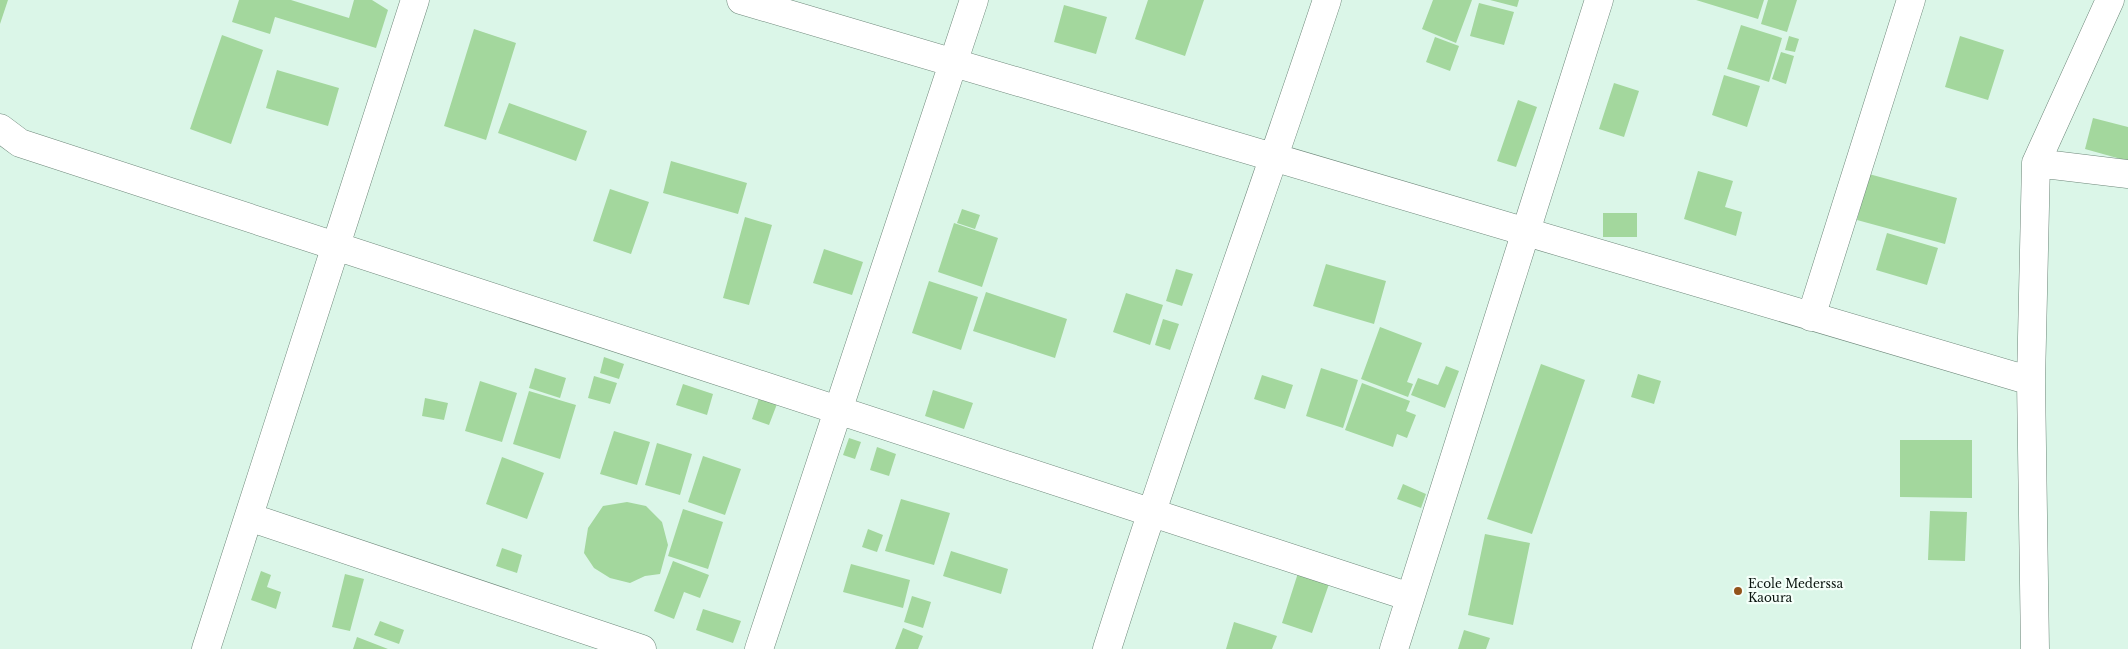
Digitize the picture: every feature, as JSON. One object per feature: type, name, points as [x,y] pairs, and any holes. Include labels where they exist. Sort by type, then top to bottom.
[{"type":"street","points":[[206,649],[415,0]]},
{"type":"street","points":[[741,0],[2031,382]]},
{"type":"street","points":[[759,649],[974,0]]},
{"type":"street","points":[[1107,649],[1150,512],[1275,158],[1327,0]]},
{"type":"street","points":[[1394,649],[1599,0]]},
{"type":"street","points":[[1811,317],[1911,0]]},
{"type":"street","points":[[2035,649],[2031,382],[2036,163],[2110,0]]},
{"type":"street","points":[[0,128],[20,143],[1410,597]]},
{"type":"street","points":[[2036,163],[2128,174]]},
{"type":"street","points":[[249,517],[642,649]]},
{"type":"building","points":[[0,0],[8,0],[0,24]]},
{"type":"building","points":[[239,0],[291,0],[349,18],[354,0],[372,0],[388,10],[376,48],[275,17],[270,34],[232,22]]},
{"type":"building","points":[[1148,0],[1204,0],[1185,56],[1135,39]]},
{"type":"building","points":[[1433,0],[1472,0],[1456,43],[1422,29]]},
{"type":"building","points":[[1490,0],[1519,0],[1517,7]]},
{"type":"building","points":[[1696,0],[1764,0],[1758,19]]},
{"type":"building","points":[[1768,0],[1797,0],[1787,32],[1761,24]]},
{"type":"building","points":[[1479,3],[1514,12],[1504,45],[1470,36]]},
{"type":"building","points":[[1064,5],[1107,17],[1096,54],[1054,42]]},
{"type":"building","points":[[1741,25],[1782,38],[1769,82],[1727,69]]},
{"type":"building","points":[[474,29],[516,43],[486,140],[444,126]]},
{"type":"building","points":[[222,35],[263,50],[231,144],[190,129]]},
{"type":"building","points":[[1789,36],[1799,39],[1795,52],[1785,50]]},
{"type":"building","points":[[1960,36],[2004,50],[1988,100],[1945,87]]},
{"type":"building","points":[[1435,37],[1459,46],[1450,71],[1426,62]]},
{"type":"building","points":[[1781,52],[1794,56],[1786,84],[1772,79]]},
{"type":"building","points":[[277,70],[339,88],[328,126],[266,108]]},
{"type":"building","points":[[1724,75],[1760,86],[1747,127],[1712,115]]},
{"type":"building","points":[[1614,83],[1639,91],[1624,137],[1599,129]]},
{"type":"building","points":[[1518,100],[1537,107],[1516,167],[1497,161]]},
{"type":"building","points":[[509,103],[587,131],[576,161],[498,133]]},
{"type":"building","points":[[2093,118],[2128,127],[2128,161],[2085,149]]},
{"type":"building","points":[[671,161],[747,183],[738,214],[663,193]]},
{"type":"building","points":[[1698,171],[1733,181],[1725,207],[1742,212],[1736,236],[1684,219]]},
{"type":"building","points":[[1869,174],[1957,198],[1945,244],[1857,220]]},
{"type":"building","points":[[610,189],[649,202],[631,254],[593,241]]},
{"type":"building","points":[[962,209],[980,215],[975,229],[957,223]]},
{"type":"building","points":[[1603,213],[1637,213],[1637,237],[1603,237]]},
{"type":"building","points":[[745,217],[772,225],[749,305],[723,298]]},
{"type":"building","points":[[954,223],[998,238],[982,287],[938,272]]},
{"type":"building","points":[[1887,233],[1938,248],[1927,285],[1876,270]]},
{"type":"building","points":[[824,249],[863,262],[852,295],[813,283]]},
{"type":"building","points":[[1326,264],[1386,281],[1374,324],[1313,306]]},
{"type":"building","points":[[1176,269],[1193,274],[1182,306],[1166,301]]},
{"type":"building","points":[[929,281],[978,297],[961,350],[912,333]]},
{"type":"building","points":[[986,292],[1067,319],[1055,358],[973,331]]},
{"type":"building","points":[[1126,293],[1163,305],[1150,345],[1113,332]]},
{"type":"building","points":[[1163,319],[1179,324],[1170,350],[1155,345]]},
{"type":"building","points":[[1380,327],[1422,343],[1407,382],[1413,384],[1408,397],[1361,379]]},
{"type":"building","points":[[604,357],[624,364],[619,379],[600,373]]},
{"type":"building","points":[[1541,364],[1585,380],[1532,534],[1487,519]]},
{"type":"building","points":[[1446,366],[1459,371],[1445,408],[1411,395],[1418,378],[1438,385]]},
{"type":"building","points":[[535,368],[566,378],[560,398],[529,388]]},
{"type":"building","points":[[1321,368],[1358,380],[1343,428],[1306,416]]},
{"type":"building","points":[[1638,374],[1661,381],[1654,404],[1631,397]]},
{"type":"building","points":[[1262,375],[1293,385],[1285,409],[1254,399]]},
{"type":"building","points":[[594,376],[617,383],[610,404],[588,398]]},
{"type":"building","points":[[480,381],[517,393],[502,442],[465,431]]},
{"type":"building","points":[[1362,383],[1410,401],[1406,411],[1416,415],[1407,438],[1397,434],[1393,447],[1345,430]]},
{"type":"building","points":[[683,384],[713,394],[707,415],[676,405]]},
{"type":"building","points":[[933,390],[973,403],[964,429],[925,416]]},
{"type":"building","points":[[529,391],[576,405],[560,459],[513,444]]},
{"type":"building","points":[[425,398],[448,403],[444,420],[422,416]]},
{"type":"building","points":[[759,398],[777,404],[769,425],[752,419]]},
{"type":"building","points":[[614,431],[650,442],[637,485],[600,474]]},
{"type":"building","points":[[849,438],[861,442],[855,459],[843,455]]},
{"type":"building","points":[[1900,440],[1972,440],[1972,498],[1900,497]]},
{"type":"building","points":[[657,443],[692,454],[680,495],[645,485]]},
{"type":"building","points":[[877,447],[896,454],[889,476],[870,470]]},
{"type":"building","points":[[703,456],[741,469],[725,515],[688,502]]},
{"type":"building","points":[[502,457],[544,473],[527,519],[486,504]]},
{"type":"building","points":[[1403,484],[1426,494],[1421,508],[1397,499]]},
{"type":"building","points":[[901,499],[950,513],[934,565],[885,551]]},
{"type":"building","points":[[627,502],[646,506],[662,522],[668,545],[660,574],[645,576],[630,583],[610,578],[594,568],[584,553],[588,528],[603,506]]},
{"type":"building","points":[[683,509],[723,522],[708,569],[668,556]]},
{"type":"building","points":[[1930,511],[1967,512],[1965,561],[1928,560]]},
{"type":"building","points":[[868,529],[883,535],[877,552],[862,547]]},
{"type":"building","points":[[1485,534],[1530,543],[1513,625],[1468,615]]},
{"type":"building","points":[[502,548],[522,555],[517,573],[496,566]]},
{"type":"building","points":[[951,551],[1008,569],[1001,594],[943,576]]},
{"type":"building","points":[[673,561],[709,575],[700,598],[684,592],[674,619],[654,611]]},
{"type":"building","points":[[851,564],[910,580],[903,608],[843,592]]},
{"type":"building","points":[[261,571],[271,575],[267,587],[281,592],[276,609],[251,600]]},
{"type":"building","points":[[1298,573],[1329,584],[1312,633],[1282,623]]},
{"type":"building","points":[[345,574],[364,579],[350,631],[332,627]]},
{"type":"building","points":[[912,596],[931,602],[923,628],[904,622]]},
{"type":"building","points":[[703,609],[741,621],[733,643],[696,630]]},
{"type":"building","points":[[380,621],[404,630],[399,644],[374,635]]},
{"type":"building","points":[[1234,622],[1277,636],[1272,649],[1226,649]]},
{"type":"building","points":[[903,628],[923,636],[918,649],[895,649]]},
{"type":"building","points":[[1464,630],[1490,638],[1486,649],[1458,649]]},
{"type":"building","points":[[357,637],[388,649],[353,649]]},
{"type":"place","name":"Ecole Mederssa Kaoura","points":[[1738,591]]}]
